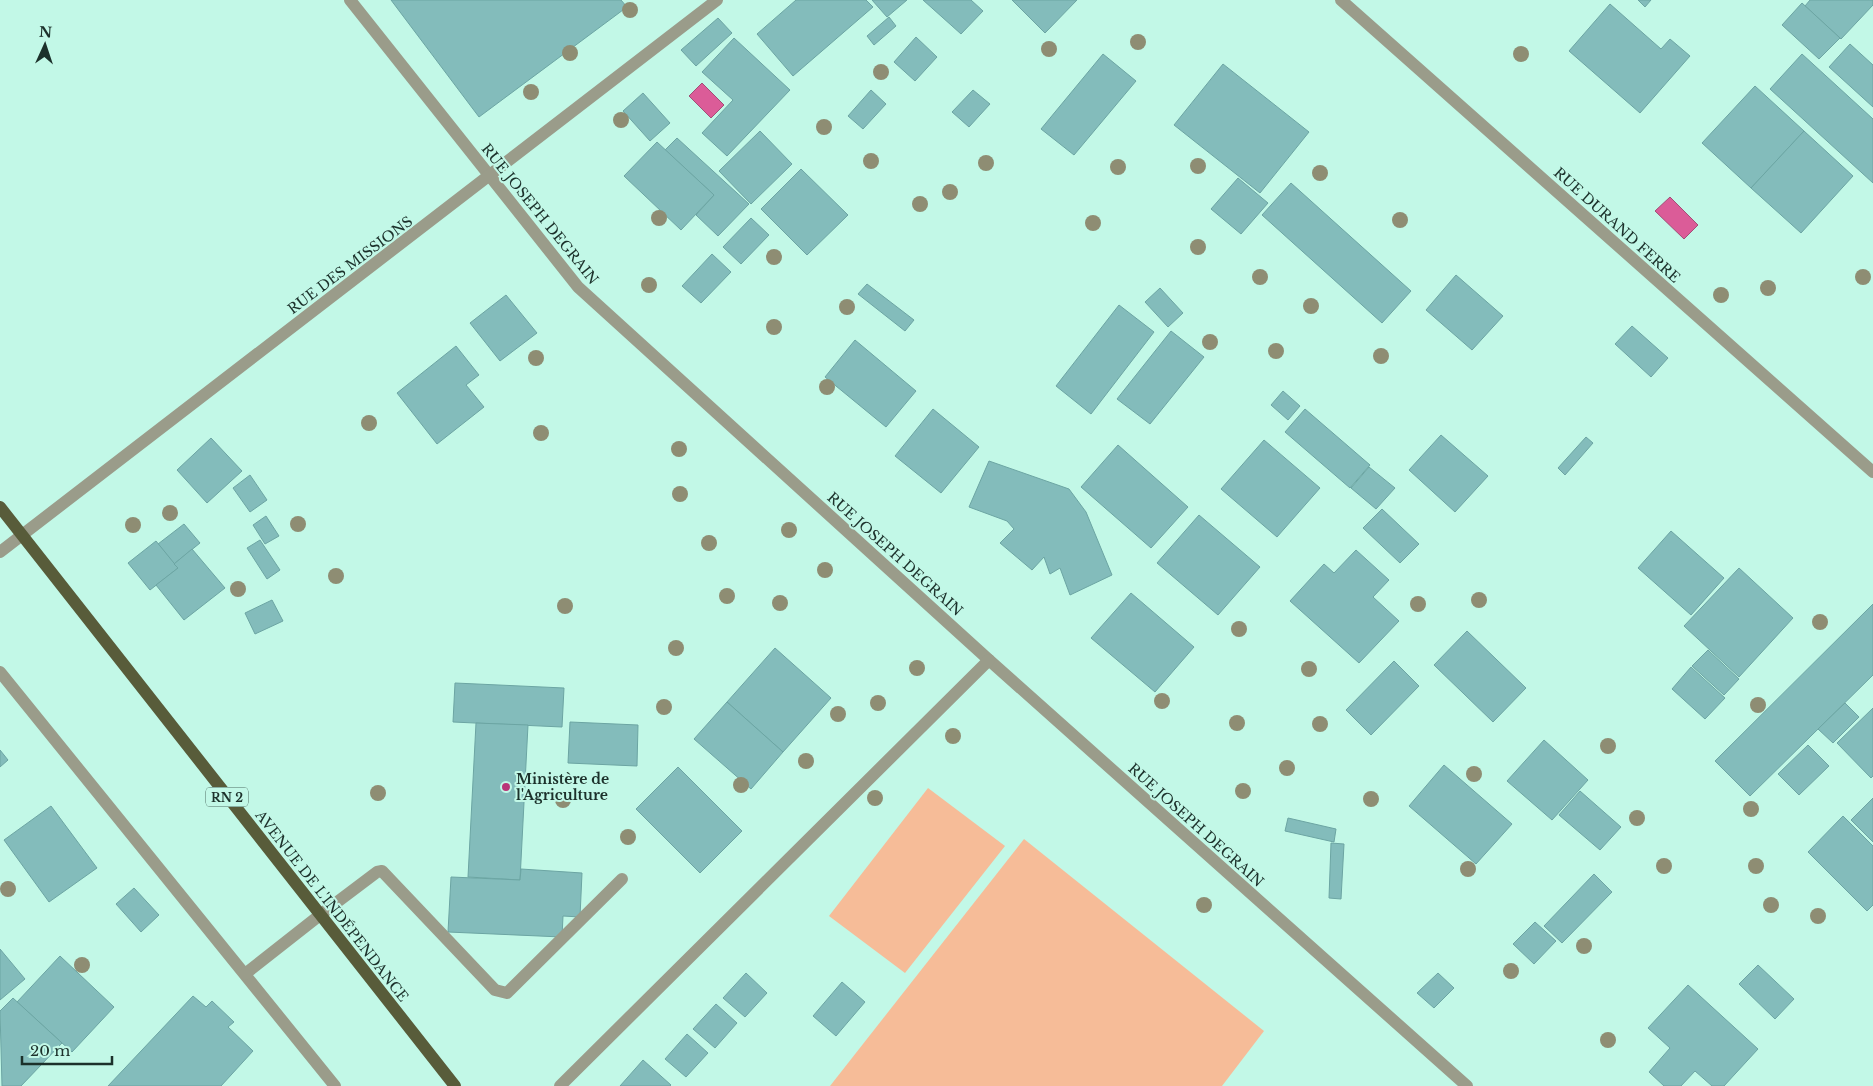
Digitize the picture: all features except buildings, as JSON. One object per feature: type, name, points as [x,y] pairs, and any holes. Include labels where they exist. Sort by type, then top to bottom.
[{"type":"main road","name":"AVENUE DE L'INDÉPENDANCE","points":[[0,507],[20,536],[456,1086]]},
{"type":"street","name":"RUE JOSEPH DEGRAIN","points":[[350,0],[578,287],[989,660],[1467,1086]]},
{"type":"street","name":"RUE DES MISSIONS","points":[[0,552],[490,177],[717,0]]},
{"type":"street","name":"RUE DURAND FERRE","points":[[1341,0],[1873,472]]},
{"type":"street","points":[[560,1086],[989,660]]},
{"type":"street","points":[[0,672],[336,1086]]},
{"type":"street","points":[[245,974],[377,872],[382,871],[495,990],[507,993],[622,879]]},
{"type":"shaded area","points":[[702,83],[724,105],[711,118],[689,96]]},
{"type":"shaded area","points":[[1670,197],[1698,225],[1684,239],[1655,211]]},
{"type":"shaded area","points":[[928,788],[1005,846],[905,973],[829,916]]},
{"type":"shaded area","points":[[1024,839],[1264,1031],[1222,1086],[830,1086]]},
{"type":"place","name":"Ministère de l'Agriculture","points":[[506,787]]}]
